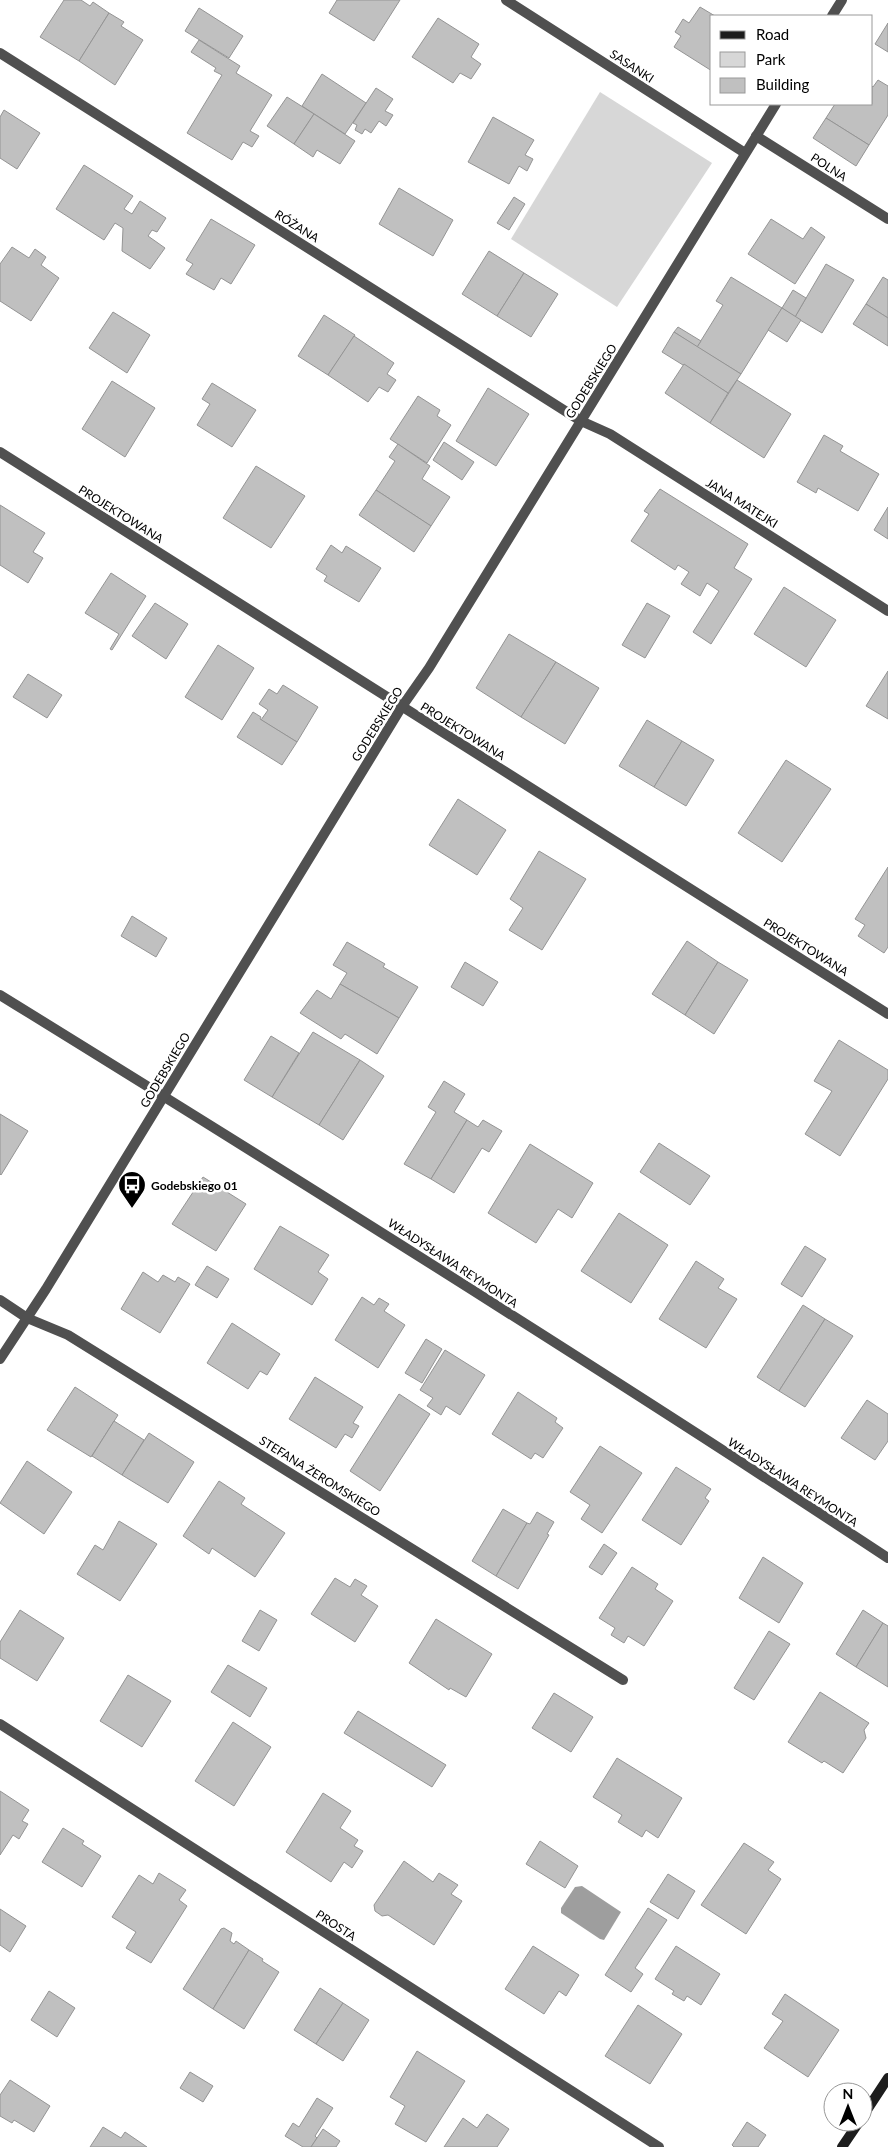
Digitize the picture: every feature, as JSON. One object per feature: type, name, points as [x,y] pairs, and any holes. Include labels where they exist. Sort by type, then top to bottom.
[{"type":"main road","points":[[873,2101],[888,2078]]},
{"type":"main road","points":[[842,2147],[852,2132]]},
{"type":"street","name":"SASANKI","points":[[506,0],[745,153]]},
{"type":"street","points":[[833,15],[842,0]]},
{"type":"street","name":"RÓŻANA","points":[[0,53],[581,421]]},
{"type":"street","name":"GODEBSKIEGO","points":[[0,1359],[775,105]]},
{"type":"street","name":"POLNA","points":[[756,136],[888,220]]},
{"type":"street","name":"JANA MATEJKI","points":[[581,421],[610,434],[888,611]]},
{"type":"street","name":"PROJEKTOWANA","points":[[0,452],[401,708],[888,1014]]},
{"type":"street","name":"WŁADYSŁAWA REYMONTA","points":[[0,995],[448,1274],[888,1558]]},
{"type":"street","name":"STEFANA ŻEROMSKIEGO","points":[[0,1300],[27,1318],[68,1335],[623,1680]]},
{"type":"street","name":"PROSTA","points":[[0,1724],[659,2147]]},
{"type":"green space","points":[[600,92],[712,163],[617,307],[511,239]]},
{"type":"shaded area","points":[[582,1886],[621,1912],[604,1940],[561,1913],[561,1908],[575,1887]]},
{"type":"building","points":[[64,0],[81,0],[90,6],[93,2],[109,13],[79,61],[40,37]]},
{"type":"building","points":[[337,0],[400,0],[374,41],[329,13]]},
{"type":"building","points":[[700,7],[713,15],[710,15],[710,70],[674,47],[681,36],[675,32],[683,19],[689,23]]},
{"type":"building","points":[[199,8],[243,36],[229,58],[185,31]]},
{"type":"building","points":[[109,13],[124,22],[121,26],[143,40],[115,85],[79,61]]},
{"type":"building","points":[[438,18],[479,44],[471,57],[481,64],[471,79],[460,73],[453,83],[412,57]]},
{"type":"building","points":[[888,23],[888,52],[875,44]]},
{"type":"building","points":[[199,40],[240,66],[236,73],[272,95],[250,131],[259,136],[252,147],[243,142],[232,160],[187,133],[222,75],[214,71],[216,68],[191,52]]},
{"type":"building","points":[[322,74],[366,103],[345,134],[302,106]]},
{"type":"building","points":[[878,80],[888,86],[888,115],[869,145],[826,118],[834,105],[873,105],[873,87]]},
{"type":"building","points":[[376,88],[393,99],[385,111],[393,115],[386,126],[379,121],[371,133],[365,129],[362,134],[355,130],[357,125],[353,123]]},
{"type":"building","points":[[287,97],[314,114],[294,144],[267,126]]},
{"type":"building","points":[[4,110],[40,133],[17,169],[0,158],[0,117]]},
{"type":"building","points":[[314,114],[355,141],[340,164],[317,150],[313,157],[294,144]]},
{"type":"building","points":[[493,117],[534,140],[525,155],[533,159],[527,171],[519,166],[509,184],[468,162]]},
{"type":"building","points":[[826,118],[869,145],[856,166],[813,138]]},
{"type":"building","points":[[84,165],[133,196],[124,209],[132,214],[140,201],[166,218],[157,232],[152,230],[148,236],[165,248],[150,269],[122,251],[123,228],[115,223],[104,240],[56,209]]},
{"type":"building","points":[[399,188],[453,220],[433,256],[379,224]]},
{"type":"building","points":[[514,197],[525,204],[509,230],[497,223]]},
{"type":"building","points":[[211,219],[255,245],[231,284],[221,278],[214,290],[186,274],[193,264],[186,260]]},
{"type":"building","points":[[771,219],[803,239],[811,227],[825,237],[795,284],[748,254]]},
{"type":"building","points":[[12,247],[29,258],[35,249],[46,257],[41,265],[59,278],[31,321],[0,301],[0,264]]},
{"type":"building","points":[[489,251],[524,273],[497,316],[462,294]]},
{"type":"building","points":[[826,264],[854,280],[822,333],[795,317]]},
{"type":"building","points":[[524,273],[558,294],[531,337],[497,316]]},
{"type":"building","points":[[731,277],[782,308],[741,374],[697,347],[723,305],[716,301]]},
{"type":"building","points":[[883,277],[888,280],[888,318],[866,304]]},
{"type":"building","points":[[793,290],[806,298],[795,317],[782,308]]},
{"type":"building","points":[[866,304],[888,318],[888,346],[853,324]]},
{"type":"building","points":[[782,308],[801,320],[787,342],[768,330]]},
{"type":"building","points":[[113,312],[150,335],[127,373],[89,348]]},
{"type":"building","points":[[324,315],[355,335],[328,375],[298,356]]},
{"type":"building","points":[[678,327],[701,341],[697,347],[674,332]]},
{"type":"building","points":[[674,332],[741,374],[728,393],[662,352]]},
{"type":"building","points":[[354,336],[394,363],[387,374],[396,380],[388,392],[379,387],[368,402],[328,375]]},
{"type":"building","points":[[684,364],[728,393],[710,423],[665,393]]},
{"type":"building","points":[[737,380],[791,414],[764,458],[710,423]]},
{"type":"building","points":[[112,381],[155,408],[125,457],[82,429]]},
{"type":"building","points":[[212,383],[256,410],[232,447],[197,425],[210,404],[202,399]]},
{"type":"building","points":[[488,388],[529,414],[496,466],[456,441]]},
{"type":"building","points":[[418,396],[440,410],[437,416],[451,425],[427,463],[390,439]]},
{"type":"building","points":[[824,435],[843,446],[840,451],[879,474],[858,511],[818,488],[816,493],[797,482]]},
{"type":"building","points":[[444,442],[474,462],[462,480],[433,460]]},
{"type":"building","points":[[398,444],[430,466],[422,479],[450,497],[431,526],[376,490],[395,461],[389,457]]},
{"type":"building","points":[[256,466],[305,496],[271,548],[223,518]]},
{"type":"building","points":[[660,489],[748,544],[734,568],[752,579],[711,644],[693,632],[719,591],[707,583],[700,596],[681,584],[689,572],[678,565],[675,570],[631,541],[649,514],[644,511]]},
{"type":"building","points":[[376,490],[431,526],[414,552],[359,515]]},
{"type":"building","points":[[0,505],[45,533],[33,552],[43,558],[28,583],[0,565]]},
{"type":"building","points":[[888,507],[888,539],[874,530]]},
{"type":"building","points":[[331,545],[342,553],[346,546],[381,568],[359,602],[324,581],[327,576],[316,569]]},
{"type":"building","points":[[111,573],[146,596],[112,650],[110,649],[119,634],[85,613]]},
{"type":"building","points":[[784,587],[836,620],[806,667],[754,634]]},
{"type":"building","points":[[155,603],[188,624],[166,659],[132,636]]},
{"type":"building","points":[[647,603],[670,616],[645,658],[622,645]]},
{"type":"building","points":[[509,634],[556,662],[521,717],[476,688]]},
{"type":"building","points":[[218,645],[254,668],[222,720],[185,697]]},
{"type":"building","points":[[556,662],[599,688],[565,744],[521,717]]},
{"type":"building","points":[[888,671],[888,719],[866,706]]},
{"type":"building","points":[[28,674],[62,695],[47,718],[13,697]]},
{"type":"building","points":[[283,685],[318,707],[297,742],[261,720],[268,710],[259,704],[269,689],[277,694]]},
{"type":"building","points":[[253,712],[261,717],[260,719],[297,742],[282,765],[237,737]]},
{"type":"building","points":[[647,720],[682,741],[654,787],[619,766]]},
{"type":"building","points":[[682,741],[714,760],[686,806],[654,787]]},
{"type":"building","points":[[786,760],[831,789],[782,862],[738,833]]},
{"type":"building","points":[[458,799],[506,830],[477,875],[429,845]]},
{"type":"building","points":[[539,851],[586,879],[542,950],[509,930],[523,908],[510,899]]},
{"type":"building","points":[[888,867],[888,947],[884,953],[858,936],[865,925],[855,919]]},
{"type":"building","points":[[132,916],[167,938],[156,957],[121,936]]},
{"type":"building","points":[[687,941],[718,962],[685,1015],[652,994]]},
{"type":"building","points":[[347,942],[385,964],[383,967],[418,987],[399,1018],[340,984],[347,973],[333,965]]},
{"type":"building","points":[[465,962],[498,982],[483,1006],[451,987]]},
{"type":"building","points":[[718,962],[748,980],[714,1034],[685,1015]]},
{"type":"building","points":[[340,984],[399,1018],[377,1054],[345,1034],[341,1039],[300,1013],[317,990],[331,999]]},
{"type":"building","points":[[313,1032],[360,1060],[319,1125],[272,1097]]},
{"type":"building","points":[[271,1036],[299,1053],[272,1097],[244,1080]]},
{"type":"building","points":[[839,1040],[888,1070],[888,1079],[840,1156],[805,1134],[832,1091],[814,1081]]},
{"type":"building","points":[[360,1060],[384,1076],[343,1140],[319,1125]]},
{"type":"building","points":[[444,1081],[465,1094],[454,1112],[467,1120],[431,1179],[404,1164],[436,1112],[428,1107]]},
{"type":"building","points":[[0,1114],[28,1131],[1,1175],[0,1174]]},
{"type":"building","points":[[467,1120],[478,1127],[483,1120],[502,1131],[489,1152],[482,1148],[454,1193],[431,1179]]},
{"type":"building","points":[[659,1143],[710,1176],[690,1205],[640,1172]]},
{"type":"building","points":[[530,1144],[593,1183],[572,1218],[558,1209],[536,1243],[488,1213]]},
{"type":"building","points":[[203,1177],[246,1204],[216,1251],[172,1224]]},
{"type":"building","points":[[619,1213],[668,1245],[631,1303],[581,1271]]},
{"type":"building","points":[[280,1226],[329,1255],[318,1272],[328,1279],[312,1305],[254,1269]]},
{"type":"building","points":[[805,1246],[826,1259],[802,1297],[781,1284]]},
{"type":"building","points":[[696,1261],[724,1279],[718,1288],[737,1299],[706,1348],[659,1319]]},
{"type":"building","points":[[207,1266],[229,1279],[217,1298],[195,1285]]},
{"type":"building","points":[[143,1272],[158,1282],[163,1275],[175,1282],[178,1277],[190,1284],[160,1333],[121,1309]]},
{"type":"building","points":[[362,1297],[374,1305],[379,1298],[389,1304],[384,1311],[405,1325],[378,1368],[335,1340]]},
{"type":"building","points":[[803,1305],[825,1319],[779,1391],[757,1377]]},
{"type":"building","points":[[825,1319],[853,1336],[805,1407],[779,1391]]},
{"type":"building","points":[[232,1323],[280,1354],[267,1375],[260,1371],[248,1389],[207,1363]]},
{"type":"building","points":[[426,1339],[442,1349],[422,1383],[405,1373]]},
{"type":"building","points":[[445,1350],[485,1375],[460,1415],[446,1406],[441,1415],[427,1406],[433,1398],[420,1390]]},
{"type":"building","points":[[315,1377],[363,1407],[353,1423],[359,1426],[352,1438],[345,1434],[336,1448],[289,1419]]},
{"type":"building","points":[[75,1387],[118,1415],[91,1457],[47,1430]]},
{"type":"building","points":[[518,1392],[557,1418],[555,1422],[563,1428],[543,1458],[535,1453],[531,1459],[492,1434]]},
{"type":"building","points":[[399,1394],[430,1414],[380,1491],[350,1471]]},
{"type":"building","points":[[867,1400],[888,1414],[888,1441],[875,1460],[841,1438]]},
{"type":"building","points":[[114,1421],[144,1440],[122,1475],[92,1456]]},
{"type":"building","points":[[149,1433],[194,1462],[168,1503],[122,1475]]},
{"type":"building","points":[[600,1446],[642,1473],[602,1533],[581,1519],[590,1505],[570,1492]]},
{"type":"building","points":[[27,1461],[72,1492],[44,1534],[0,1503]]},
{"type":"building","points":[[676,1467],[711,1489],[705,1498],[709,1501],[681,1545],[642,1520]]},
{"type":"building","points":[[219,1481],[245,1498],[241,1504],[285,1533],[255,1577],[212,1548],[209,1554],[183,1536]]},
{"type":"building","points":[[503,1509],[527,1523],[496,1576],[472,1561]]},
{"type":"building","points":[[537,1512],[554,1522],[547,1534],[549,1535],[518,1589],[496,1576],[527,1523],[530,1524]]},
{"type":"building","points":[[119,1521],[157,1544],[120,1601],[77,1574],[95,1545],[103,1550]]},
{"type":"building","points":[[604,1544],[617,1553],[602,1575],[589,1567]]},
{"type":"building","points":[[763,1557],[803,1583],[779,1623],[739,1598]]},
{"type":"building","points":[[632,1567],[658,1584],[655,1589],[673,1601],[644,1646],[628,1636],[624,1643],[611,1635],[615,1628],[599,1618]]},
{"type":"building","points":[[335,1578],[350,1587],[355,1579],[367,1586],[361,1595],[378,1606],[355,1642],[311,1614]]},
{"type":"building","points":[[20,1610],[64,1638],[37,1681],[0,1658],[0,1642]]},
{"type":"building","points":[[260,1610],[277,1620],[259,1651],[242,1641]]},
{"type":"building","points":[[863,1610],[883,1623],[856,1667],[836,1654]]},
{"type":"building","points":[[436,1619],[492,1654],[466,1697],[450,1688],[449,1690],[409,1663]]},
{"type":"building","points":[[883,1623],[888,1626],[888,1687],[856,1667]]},
{"type":"building","points":[[769,1631],[790,1644],[754,1700],[734,1688]]},
{"type":"building","points":[[228,1665],[267,1688],[250,1717],[211,1692]]},
{"type":"building","points":[[128,1675],[171,1701],[142,1747],[100,1721]]},
{"type":"building","points":[[820,1692],[869,1723],[864,1730],[866,1738],[843,1773],[824,1761],[822,1763],[788,1742]]},
{"type":"building","points":[[554,1693],[593,1717],[571,1752],[532,1728]]},
{"type":"building","points":[[358,1711],[446,1765],[432,1787],[344,1733]]},
{"type":"building","points":[[233,1722],[271,1747],[234,1806],[195,1781]]},
{"type":"building","points":[[617,1758],[682,1798],[658,1838],[646,1830],[642,1837],[618,1822],[622,1815],[593,1797]]},
{"type":"building","points":[[0,1791],[29,1810],[22,1821],[28,1824],[19,1839],[13,1835],[0,1855]]},
{"type":"building","points":[[323,1793],[351,1811],[340,1828],[358,1840],[354,1846],[363,1851],[352,1868],[344,1862],[331,1882],[286,1852]]},
{"type":"building","points":[[63,1828],[84,1841],[82,1844],[101,1856],[82,1887],[42,1862]]},
{"type":"building","points":[[540,1841],[578,1866],[565,1888],[526,1864]]},
{"type":"building","points":[[744,1843],[774,1862],[768,1870],[781,1879],[746,1934],[701,1905]]},
{"type":"building","points":[[404,1861],[433,1882],[439,1873],[458,1885],[451,1894],[462,1901],[434,1945],[388,1915],[382,1916],[375,1911],[374,1905]]},
{"type":"building","points":[[159,1873],[186,1890],[179,1900],[187,1906],[151,1963],[126,1948],[136,1932],[112,1917],[139,1875],[153,1884]]},
{"type":"building","points":[[668,1874],[695,1891],[678,1919],[650,1902]]},
{"type":"building","points":[[648,1908],[667,1920],[635,1968],[643,1974],[631,1992],[605,1975]]},
{"type":"building","points":[[0,1909],[26,1926],[10,1952],[0,1945]]},
{"type":"building","points":[[224,1928],[232,1933],[230,1941],[234,1944],[236,1941],[249,1950],[213,2009],[183,1989],[221,1929]]},
{"type":"building","points":[[533,1946],[579,1975],[566,1996],[559,1991],[544,2014],[505,1989]]},
{"type":"building","points":[[676,1946],[720,1974],[701,2005],[687,1996],[684,2001],[672,1994],[674,1991],[655,1979]]},
{"type":"building","points":[[249,1950],[279,1972],[244,2029],[213,2009]]},
{"type":"building","points":[[320,1988],[343,2003],[316,2044],[294,2030]]},
{"type":"building","points":[[49,1991],[75,2008],[57,2037],[31,2020]]},
{"type":"building","points":[[785,1994],[839,2030],[808,2077],[764,2048],[783,2021],[772,2014]]},
{"type":"building","points":[[343,2003],[369,2020],[343,2061],[316,2044]]},
{"type":"building","points":[[638,2005],[682,2034],[650,2084],[605,2056]]},
{"type":"building","points":[[417,2051],[465,2081],[426,2142],[395,2124],[405,2106],[390,2097]]},
{"type":"building","points":[[190,2072],[213,2086],[203,2102],[180,2088]]},
{"type":"building","points":[[10,2080],[50,2106],[34,2132],[14,2120],[12,2123],[0,2116],[0,2095]]},
{"type":"building","points":[[317,2098],[333,2108],[315,2136],[317,2138],[311,2147],[303,2147],[285,2136],[293,2123],[299,2127]]},
{"type":"building","points":[[487,2114],[509,2129],[497,2147],[444,2147],[463,2118],[477,2128]]},
{"type":"building","points":[[747,2122],[766,2135],[758,2147],[734,2147],[732,2145]]},
{"type":"building","points":[[103,2127],[121,2138],[125,2132],[147,2147],[90,2147]]},
{"type":"building","points":[[323,2129],[340,2141],[336,2147],[311,2147]]},
{"type":"place","name":"Godebskiego 01","points":[[132,1209]]}]
